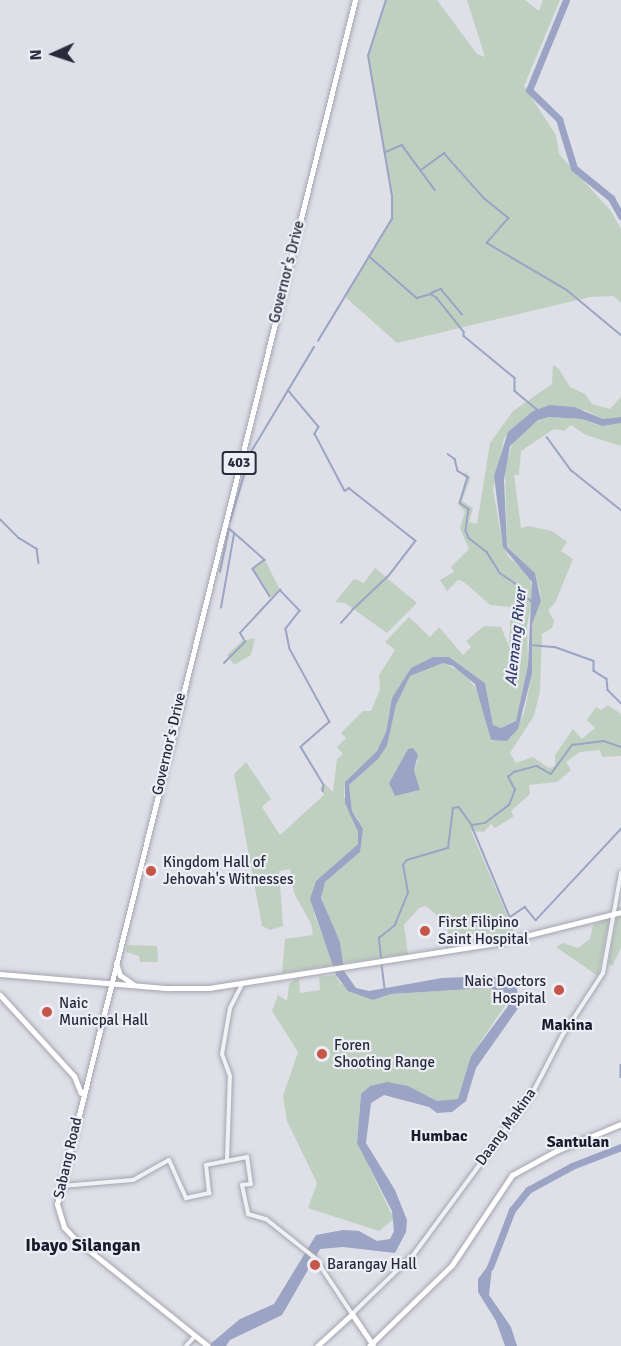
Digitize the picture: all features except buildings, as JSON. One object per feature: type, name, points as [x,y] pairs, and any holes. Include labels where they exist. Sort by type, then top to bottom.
[{"type":"main road","name":"Governor's Drive","points":[[109,984],[355,0]]},
{"type":"main road","points":[[0,974],[109,984],[199,988],[515,940],[621,912]]},
{"type":"main road","points":[[116,960],[120,975],[138,986]]},
{"type":"main road","name":"Sabang Road","points":[[109,984],[61,1186],[59,1216],[76,1240],[208,1346]]},
{"type":"main road","points":[[0,995],[76,1078],[81,1100]]},
{"type":"main road","points":[[317,1346],[352,1314],[372,1345],[422,1298],[452,1265],[512,1175],[556,1150],[621,1124]]},
{"type":"street","name":"Daang Makina","points":[[352,1314],[414,1254],[532,1092],[562,1036],[603,972],[621,873]]},
{"type":"street","points":[[226,1160],[231,1076],[222,1054],[230,1008],[243,983]]},
{"type":"street","points":[[61,1186],[133,1180],[169,1160],[186,1198],[209,1193],[206,1165],[247,1157],[250,1184],[242,1185],[248,1214],[266,1219],[315,1257],[352,1314]]},
{"type":"street","points":[[186,1346],[195,1336]]},
{"type":"green space","points":[[386,0],[437,0],[477,54],[485,57],[467,0],[525,0],[539,11],[543,0],[560,0],[524,86],[556,135],[559,154],[611,211],[621,229],[621,303],[614,296],[590,297],[397,343],[344,296],[392,219],[393,208],[368,56]]},
{"type":"green space","points":[[553,365],[559,369],[570,387],[585,394],[592,404],[610,409],[621,397],[621,417],[603,419],[585,410],[533,411],[504,438],[493,489],[502,540],[508,556],[530,577],[533,596],[527,627],[528,665],[516,721],[501,728],[493,725],[485,683],[449,657],[411,668],[389,713],[386,732],[377,751],[345,782],[344,797],[358,832],[358,844],[316,881],[314,913],[333,965],[282,973],[285,939],[313,935],[311,924],[294,893],[290,869],[279,871],[283,926],[270,930],[262,926],[234,774],[246,762],[271,799],[262,807],[280,835],[324,795],[320,788],[325,784],[333,792],[337,759],[343,754],[337,747],[346,738],[341,733],[363,711],[371,711],[380,689],[379,675],[395,650],[385,642],[409,617],[430,637],[439,627],[463,655],[471,647],[466,641],[484,626],[501,627],[509,646],[511,607],[490,605],[464,582],[458,580],[447,591],[440,580],[454,572],[451,567],[469,549],[460,528],[465,512],[458,504],[467,479],[463,475],[466,472],[470,479],[462,501],[473,508],[469,522],[477,524],[490,443],[513,411],[552,384]]},
{"type":"green space","points":[[549,417],[582,419],[597,425],[621,423],[621,446],[586,435],[571,425],[564,431],[554,429],[521,451],[519,475],[514,475],[521,528],[528,526],[552,531],[567,542],[561,551],[573,559],[555,603],[548,610],[554,621],[552,628],[542,634],[540,691],[534,716],[510,753],[516,763],[533,757],[549,768],[555,766],[555,755],[573,729],[582,739],[595,728],[587,720],[596,707],[601,710],[608,705],[621,714],[621,756],[602,757],[600,750],[580,752],[566,762],[571,770],[557,782],[529,785],[530,794],[511,811],[514,816],[495,828],[491,824],[484,832],[471,831],[516,936],[446,948],[448,925],[426,906],[419,908],[404,925],[408,954],[342,963],[340,942],[322,903],[322,891],[325,882],[360,852],[358,819],[352,811],[349,785],[378,759],[387,746],[396,705],[410,676],[443,663],[463,672],[478,691],[491,741],[511,738],[524,713],[532,674],[532,623],[541,601],[535,573],[507,547],[505,468],[513,441],[538,420]],"holes":[[[408,749],[418,760],[414,770],[420,790],[404,794],[389,783]]]},
{"type":"green space","points":[[265,560],[280,590],[271,597],[253,569]]},
{"type":"green space","points":[[375,568],[417,603],[387,633],[345,603],[335,602],[354,579],[364,583]]},
{"type":"green space","points":[[255,638],[251,655],[234,665],[227,655],[242,641]]},
{"type":"green space","points":[[621,916],[621,948],[612,966],[608,964],[617,917]]},
{"type":"green space","points":[[610,918],[598,976],[556,947],[563,943],[578,948],[590,939],[593,925]]},
{"type":"green space","points":[[127,945],[157,946],[158,962],[140,962],[139,956],[126,952]]},
{"type":"green space","points":[[336,975],[340,983],[373,1000],[391,994],[489,988],[509,1000],[471,1056],[463,1098],[450,1103],[437,1101],[428,1096],[370,1086],[361,1094],[357,1142],[394,1219],[379,1231],[308,1208],[317,1183],[287,1121],[283,1096],[298,1052],[272,1011],[278,995],[287,1001],[289,984],[295,979],[299,979],[300,993],[320,990],[319,977]]},
{"type":"water","points":[[550,405],[574,407],[603,419],[621,417],[621,423],[602,426],[582,419],[549,417],[538,420],[510,446],[504,480],[507,547],[535,573],[541,601],[532,624],[532,674],[518,729],[507,741],[491,740],[475,684],[453,666],[443,663],[410,676],[396,705],[387,746],[378,759],[349,785],[352,811],[363,829],[360,852],[325,882],[321,898],[340,942],[344,971],[356,988],[369,991],[442,978],[491,976],[511,982],[517,989],[519,1007],[476,1068],[466,1101],[452,1112],[437,1113],[429,1107],[384,1095],[371,1103],[366,1143],[395,1190],[407,1220],[406,1232],[395,1253],[343,1247],[320,1249],[282,1315],[230,1340],[226,1346],[208,1346],[240,1319],[274,1304],[316,1235],[343,1230],[359,1231],[377,1241],[390,1239],[394,1231],[392,1211],[357,1143],[361,1094],[370,1086],[387,1082],[408,1086],[437,1101],[458,1099],[471,1056],[508,1006],[506,993],[488,988],[391,994],[373,1000],[348,991],[336,975],[310,899],[316,881],[358,844],[358,832],[345,803],[345,782],[377,751],[386,732],[392,698],[411,668],[433,657],[449,657],[485,683],[493,725],[501,728],[516,721],[528,665],[532,582],[503,547],[494,476],[508,432],[533,411]]},
{"type":"water","points":[[413,748],[418,755],[414,770],[420,790],[395,796],[389,783],[408,749]]},
{"type":"water","points":[[493,1259],[489,1295],[511,1327],[517,1346],[505,1346],[496,1321],[478,1292],[478,1279]]},
{"type":"waterway","points":[[318,341],[392,219],[392,196],[368,56],[386,0]]},
{"type":"waterway","name":"Alemang River","points":[[566,0],[529,90],[559,119],[574,168],[611,198],[621,216]]},
{"type":"waterway","points":[[386,152],[402,145],[435,190]]},
{"type":"waterway","points":[[421,170],[444,153],[484,198],[509,218],[487,243],[567,290],[621,335]]},
{"type":"waterway","points":[[369,256],[417,298],[431,294],[437,298],[464,332],[464,336],[515,378],[515,391],[538,410]]},
{"type":"waterway","points":[[431,293],[441,289],[462,314]]},
{"type":"waterway","points":[[230,522],[251,452],[314,347]]},
{"type":"waterway","points":[[288,390],[319,427],[315,434],[345,491],[349,488],[416,541],[389,576],[353,610]]},
{"type":"waterway","points":[[547,437],[571,470],[621,510]]},
{"type":"waterway","points":[[448,454],[455,459],[458,471],[468,477],[460,503],[469,509],[466,531],[469,538],[487,552],[500,573],[521,587],[523,595],[533,602]]},
{"type":"waterway","points":[[0,519],[19,538],[37,549],[39,563]]},
{"type":"waterway","points":[[229,528],[265,560],[253,569],[270,596]]},
{"type":"waterway","points":[[220,572],[229,529]]},
{"type":"waterway","points":[[221,608],[234,534]]},
{"type":"waterway","points":[[224,663],[245,642],[240,633],[280,590],[300,611],[286,629],[290,649],[330,722],[301,747],[324,785],[323,791]]},
{"type":"waterway","points":[[341,623],[351,612]]},
{"type":"waterway","points":[[531,645],[555,647],[594,661],[594,671],[607,679],[608,690],[621,703]]},
{"type":"waterway","points":[[381,958],[379,938],[395,925],[408,893],[403,865],[407,860],[448,848],[453,808],[459,807],[472,825],[485,823],[509,805],[515,790],[508,777],[514,772],[537,766],[551,774],[572,745],[604,741],[621,747]]},
{"type":"waterway","points":[[472,826],[510,917],[525,907],[536,920],[621,829]]},
{"type":"waterway","points":[[382,964],[385,990]]},
{"type":"waterway","points":[[621,1065],[621,1077]]},
{"type":"waterway","points":[[490,1267],[512,1210],[528,1190],[572,1166],[621,1147]]},
{"type":"place","name":"Kingdom Hall of Jehovah's Witnesses","points":[[151,871]]},
{"type":"place","name":"First Filipino Saint Hospital","points":[[425,931]]},
{"type":"place","name":"Naic Doctors Hospital","points":[[559,990]]},
{"type":"place","name":"Naic Municpal Hall","points":[[47,1012]]},
{"type":"place","name":"Foren Shooting Range","points":[[322,1054]]},
{"type":"place","name":"Barangay Hall","points":[[315,1265]]},
{"type":"district","name":"Makina","points":[[567,1025]]},
{"type":"district","name":"Humbac","points":[[439,1136]]},
{"type":"district","name":"Santulan","points":[[578,1142]]},
{"type":"district","name":"Ibayo Silangan","points":[[83,1245]]}]
